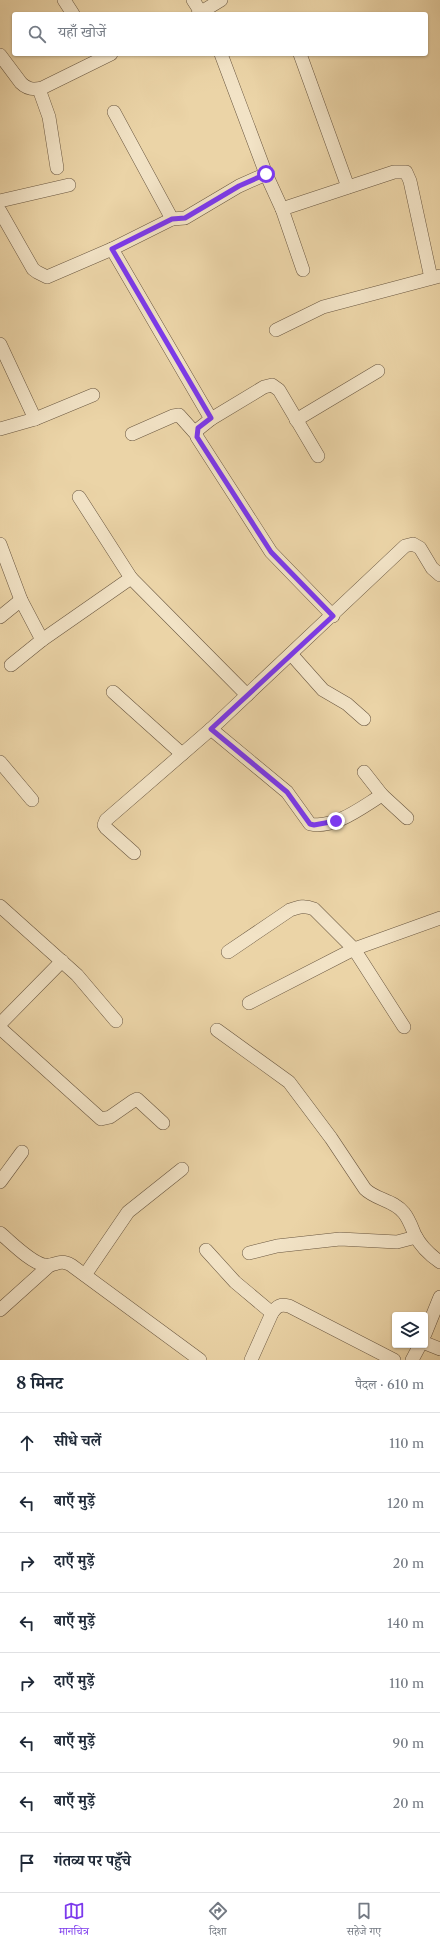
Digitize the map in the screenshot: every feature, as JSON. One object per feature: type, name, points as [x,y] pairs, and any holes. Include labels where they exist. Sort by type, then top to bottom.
[{"type":"street","points":[[64,0],[72,12]]},
{"type":"street","points":[[193,0],[200,12]]},
{"type":"street","points":[[203,12],[221,0]]},
{"type":"street","points":[[0,55],[24,86],[30,89],[39,89],[103,56]]},
{"type":"street","points":[[222,56],[266,174],[282,209],[303,270]]},
{"type":"street","points":[[301,56],[348,187]]},
{"type":"street","points":[[39,89],[49,117],[57,168]]},
{"type":"street","points":[[114,112],[172,219]]},
{"type":"street","points":[[276,330],[299,317],[323,307],[435,277],[408,175],[400,171],[282,209]]},
{"type":"street","points":[[0,211],[33,269],[42,275],[52,276],[112,249],[172,219],[185,218],[239,186],[266,174]]},
{"type":"street","points":[[0,201],[69,185]]},
{"type":"street","points":[[112,249],[211,418]]},
{"type":"street","points":[[0,344],[34,419]]},
{"type":"street","points":[[296,420],[378,371]]},
{"type":"street","points":[[196,434],[198,428],[211,418],[268,385],[274,386],[279,390],[318,456]]},
{"type":"street","points":[[0,429],[34,419],[93,395]]},
{"type":"street","points":[[132,434],[176,416],[181,416],[196,434],[271,552],[333,616]]},
{"type":"street","points":[[79,497],[131,578],[247,695]]},
{"type":"street","points":[[0,544],[22,600],[42,640]]},
{"type":"street","points":[[134,853],[106,828],[104,825],[106,820],[211,729],[333,616],[405,546],[414,544],[420,548],[432,568],[440,575]]},
{"type":"street","points":[[11,665],[42,640],[131,578]]},
{"type":"street","points":[[0,617],[22,600]]},
{"type":"street","points":[[291,654],[322,690],[347,704],[364,719]]},
{"type":"street","points":[[113,692],[182,754]]},
{"type":"street","points":[[211,729],[287,792],[310,824],[318,824],[342,819],[382,795]]},
{"type":"street","points":[[0,762],[32,800]]},
{"type":"street","points":[[364,772],[382,795],[407,818]]},
{"type":"street","points":[[0,906],[86,983],[116,1021]]},
{"type":"street","points":[[228,952],[290,910],[301,906],[314,909],[354,949],[404,1027]]},
{"type":"street","points":[[249,1003],[354,949],[440,918]]},
{"type":"street","points":[[0,1024],[62,961]]},
{"type":"street","points":[[0,1028],[101,1118],[110,1117],[133,1101],[137,1100],[163,1123]]},
{"type":"street","points":[[217,1030],[289,1082],[331,1138],[365,1189],[371,1195],[395,1205],[404,1212],[416,1237],[429,1254],[440,1262]]},
{"type":"street","points":[[0,1182],[22,1152]]},
{"type":"street","points":[[84,1275],[128,1212],[182,1169]]},
{"type":"street","points":[[0,1233],[34,1261],[43,1265],[50,1265],[61,1261],[66,1262],[185,1356],[200,1360]]},
{"type":"street","points":[[249,1253],[276,1246],[340,1239],[397,1242],[416,1237]]},
{"type":"street","points":[[206,1250],[235,1282],[272,1313]]},
{"type":"street","points":[[0,1310],[50,1265]]},
{"type":"street","points":[[428,1327],[440,1297]]},
{"type":"street","points":[[251,1360],[272,1313],[279,1305],[289,1306],[394,1360]]},
{"type":"street","points":[[428,1344],[440,1348]]},
{"type":"street","points":[[412,1360],[418,1348]]},
{"type":"route","points":[[266,174],[239,186],[185,218],[175,220],[172,219],[112,249],[211,418],[198,428],[196,431],[197,437],[271,552],[333,616],[211,729],[287,792],[310,824],[314,825],[336,821]]}]
